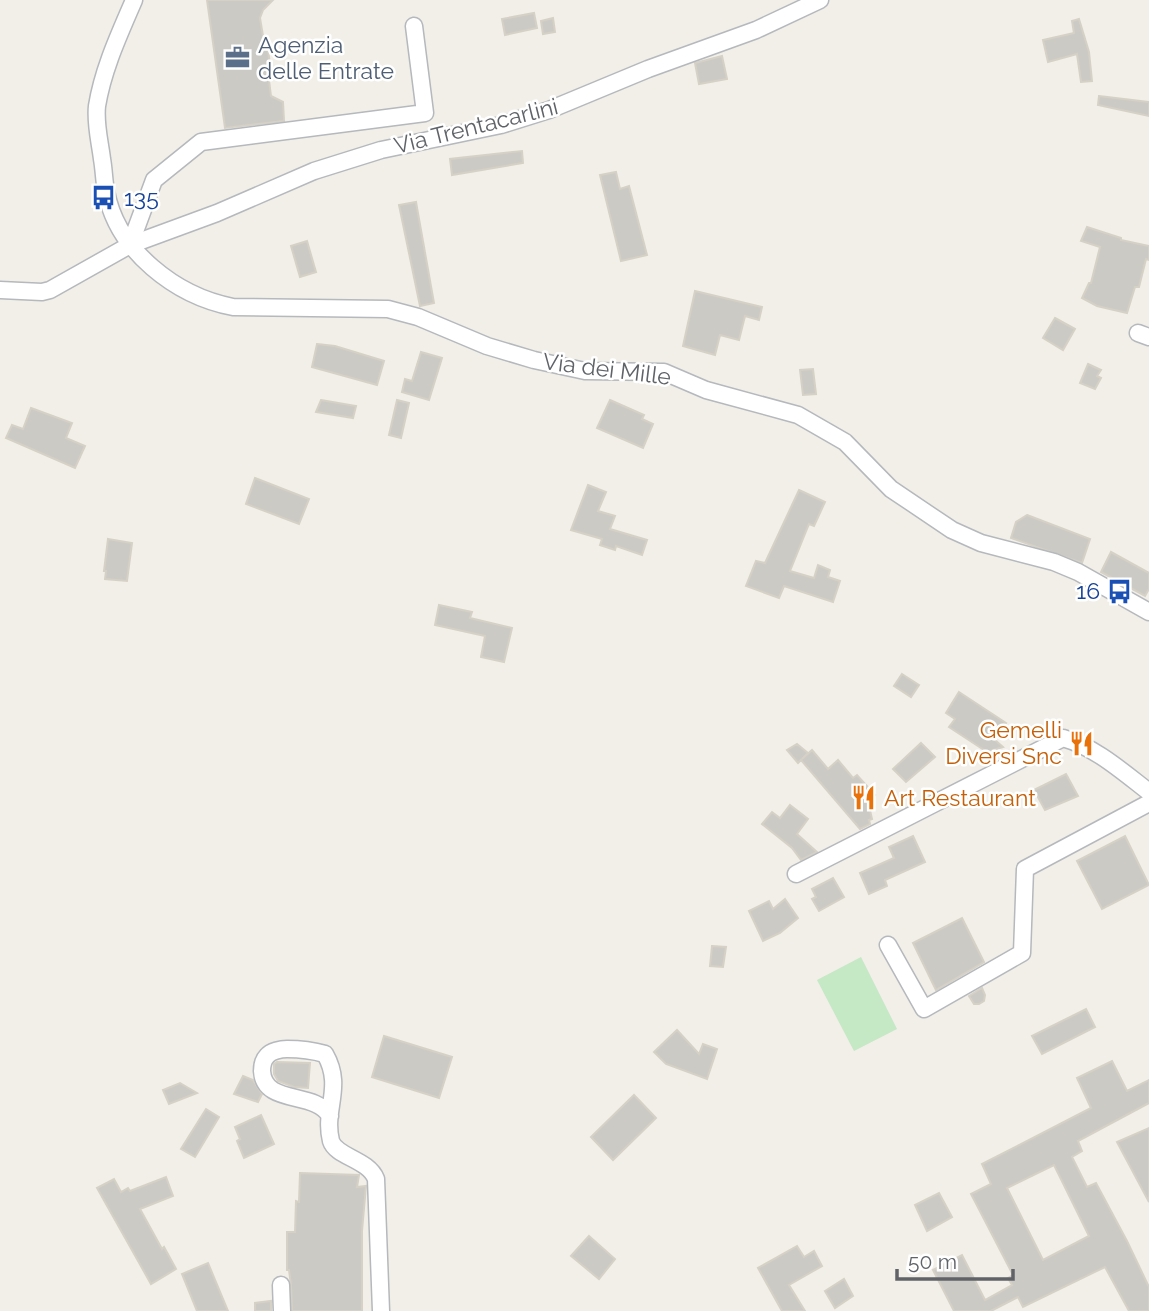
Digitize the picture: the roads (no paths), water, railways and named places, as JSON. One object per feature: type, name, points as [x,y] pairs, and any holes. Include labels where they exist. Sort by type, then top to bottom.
[{"type":"street","name":"Via dei Mille","points":[[134,0],[106,67],[96,119],[106,193],[130,245],[153,269],[164,276],[217,303],[233,307],[388,309],[418,317],[487,346],[534,360],[585,371],[664,372],[706,390],[798,415],[845,442],[891,489],[952,530],[981,543],[1054,562],[1078,572],[1149,612]]},
{"type":"street","name":"Via Trentacarlini","points":[[130,245],[217,213],[341,161],[501,125],[549,110],[648,69],[757,30],[820,0]]},
{"type":"street","points":[[0,290],[50,290],[130,245],[154,180],[201,142],[425,113],[414,26]]},
{"type":"street","points":[[796,874],[1063,738],[1075,741],[1109,761],[1149,792]]},
{"type":"street","points":[[888,945],[923,1009],[1022,953],[1025,869],[1149,803]]},
{"type":"street","points":[[330,1116],[327,1110],[316,1104],[270,1090],[262,1076],[262,1066],[267,1055],[281,1049],[308,1049],[325,1054],[333,1068],[331,1143],[364,1164],[376,1179],[381,1311]]},
{"type":"street","points":[[281,1285],[282,1311]]},
{"type":"place","name":"Agenzia delle Entrate","points":[[238,58]]},
{"type":"place","name":"135","points":[[104,198]]},
{"type":"place","name":"16","points":[[1120,591]]},
{"type":"place","name":"Gemelli Diversi Snc","points":[[1082,743]]},
{"type":"place","name":"Art Restaurant","points":[[864,798]]}]
